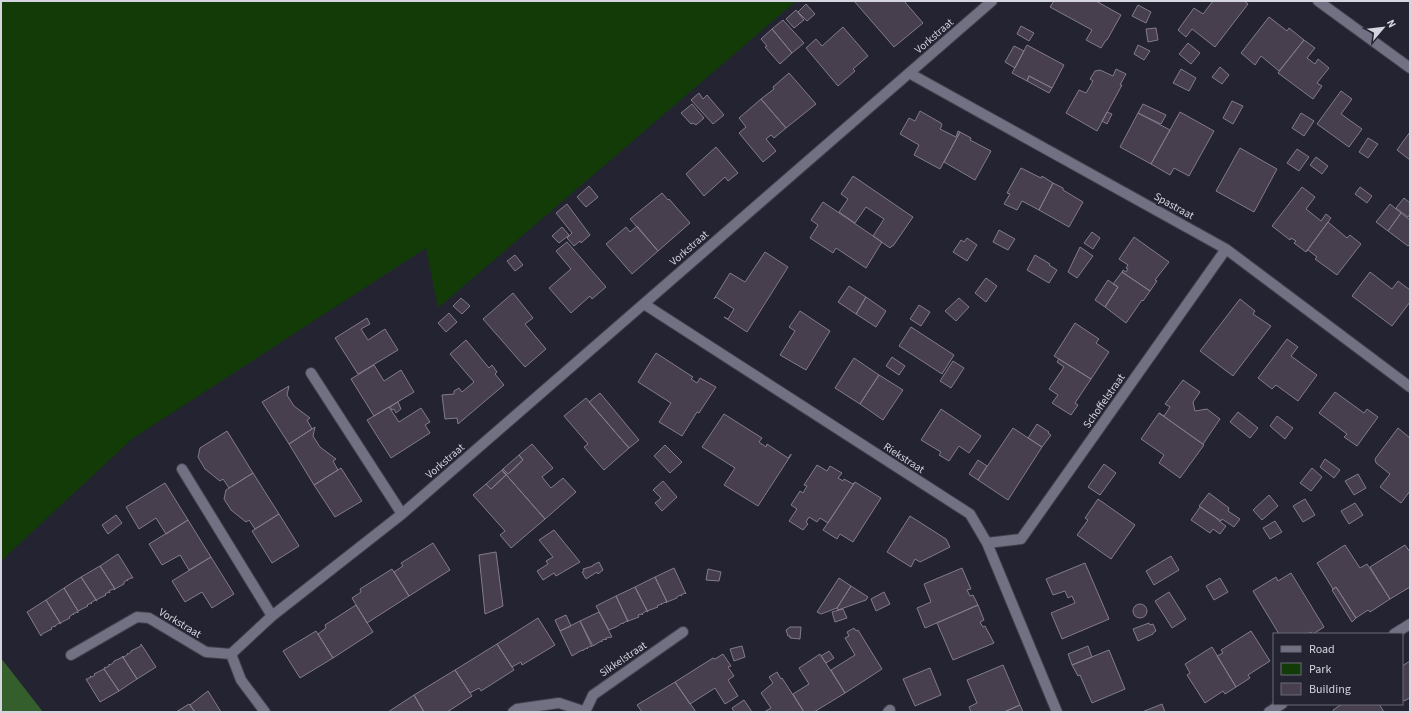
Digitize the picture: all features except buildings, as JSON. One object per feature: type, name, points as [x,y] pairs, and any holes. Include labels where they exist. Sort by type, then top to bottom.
[{"type":"street","name":"Vorkstraat","points":[[71,655],[137,617],[149,618],[206,652],[231,654],[272,616],[402,514],[992,1]]},
{"type":"street","points":[[1318,1],[1410,68]]},
{"type":"street","name":"Spastraat","points":[[909,73],[1226,249],[1410,387]]},
{"type":"street","name":"Schoffelstraat","points":[[987,543],[1020,539],[1226,249]]},
{"type":"street","name":"Riekstraat","points":[[644,304],[970,514],[987,543],[1057,712]]},
{"type":"street","points":[[310,373],[402,514]]},
{"type":"street","points":[[182,469],[272,616]]},
{"type":"street","points":[[1396,633],[1410,624]]},
{"type":"street","name":"Sikkelstraat","points":[[513,712],[517,709],[559,703],[586,712],[593,694],[683,632]]},
{"type":"street","points":[[231,654],[241,680],[265,712]]},
{"type":"street","points":[[1269,712],[1280,705]]},
{"type":"green space","points":[[1,1],[796,1],[438,308],[426,248],[132,439],[1,561]]},
{"type":"green space","points":[[1,658],[43,712],[1,712]]}]
